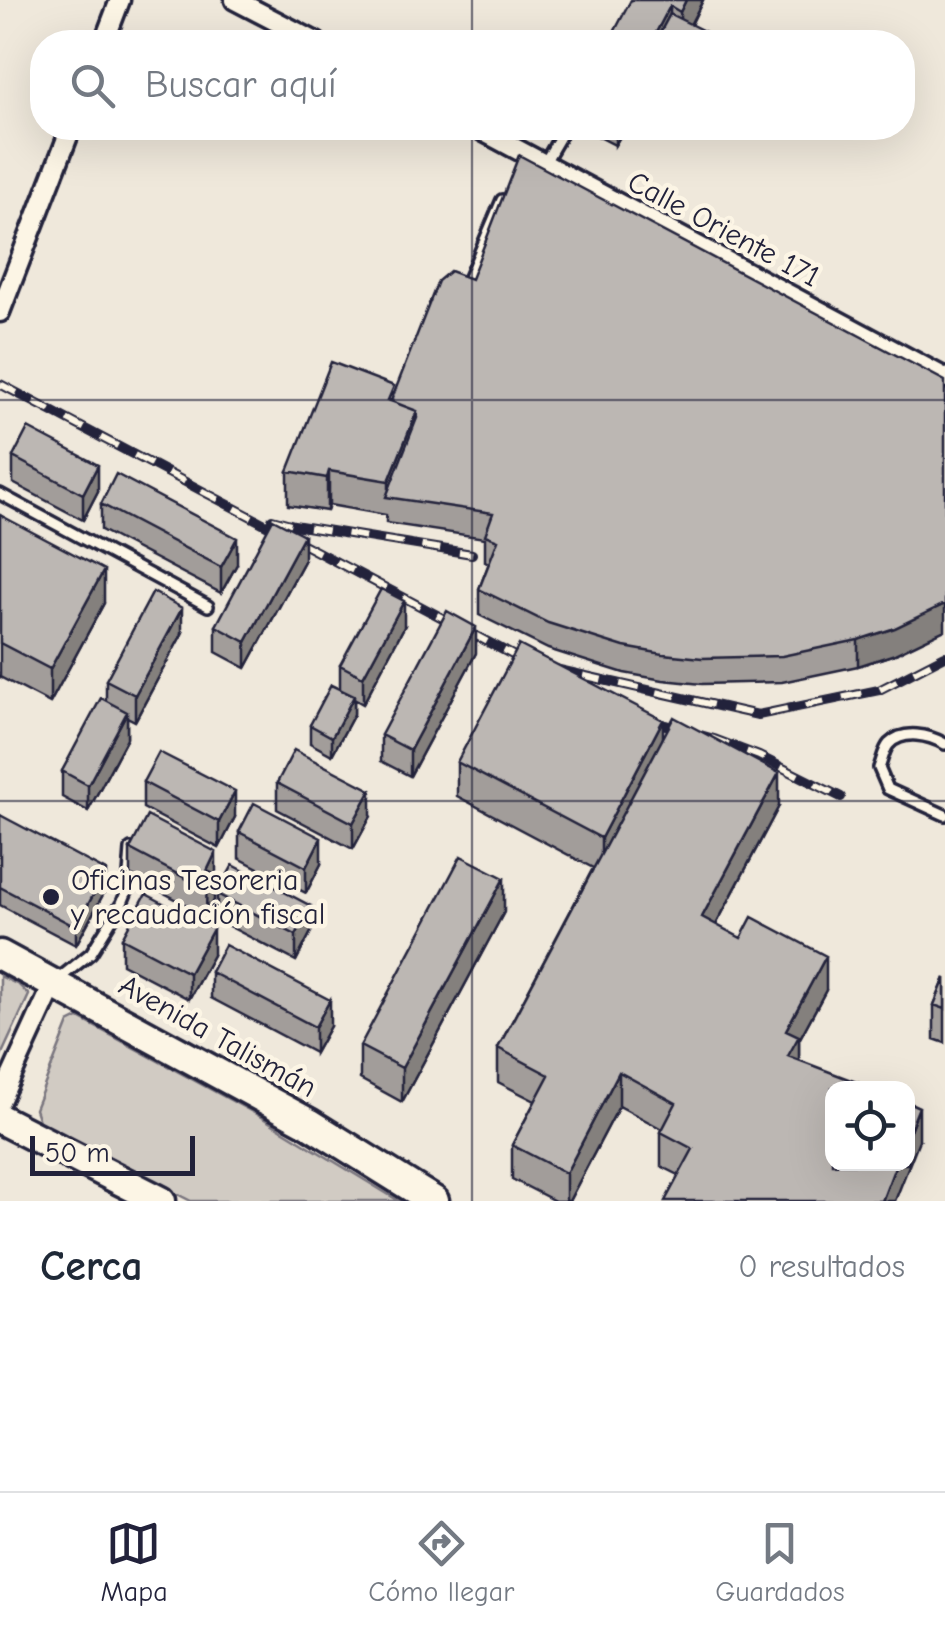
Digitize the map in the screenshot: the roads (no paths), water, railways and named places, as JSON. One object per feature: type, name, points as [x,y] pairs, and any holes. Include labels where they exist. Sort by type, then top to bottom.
[{"type":"main road","name":"Avenida Talismán","points":[[0,955],[309,1124],[434,1201]]},
{"type":"main road","points":[[0,1119],[121,1192],[161,1201]]},
{"type":"street","points":[[109,30],[120,0]]},
{"type":"street","points":[[235,0],[293,30]]},
{"type":"street","points":[[0,312],[66,140]]},
{"type":"street","name":"Calle Oriente 171","points":[[495,140],[521,158],[544,164],[945,378]]},
{"type":"street","points":[[0,1101],[54,982]]},
{"type":"street","name":"Avenida Talismán","points":[[402,1180],[446,1201]]},
{"type":"lane","points":[[544,164],[558,140]]},
{"type":"lane","points":[[462,296],[506,193]]},
{"type":"lane","points":[[0,494],[208,606]]},
{"type":"lane","points":[[945,744],[932,737],[906,735],[888,745],[879,768],[888,789],[945,815]]},
{"type":"lane","points":[[54,982],[91,954],[122,902],[128,888],[131,848],[137,836]]},
{"type":"railway","points":[[0,384],[539,669]]},
{"type":"railway","points":[[272,519],[472,554]]},
{"type":"railway","points":[[546,667],[758,715],[879,690],[945,656]]},
{"type":"railway","points":[[638,717],[759,756],[841,797]]},
{"type":"place","name":"Oficinas Tesoreria y recaudación fiscal","points":[[51,897]]}]
